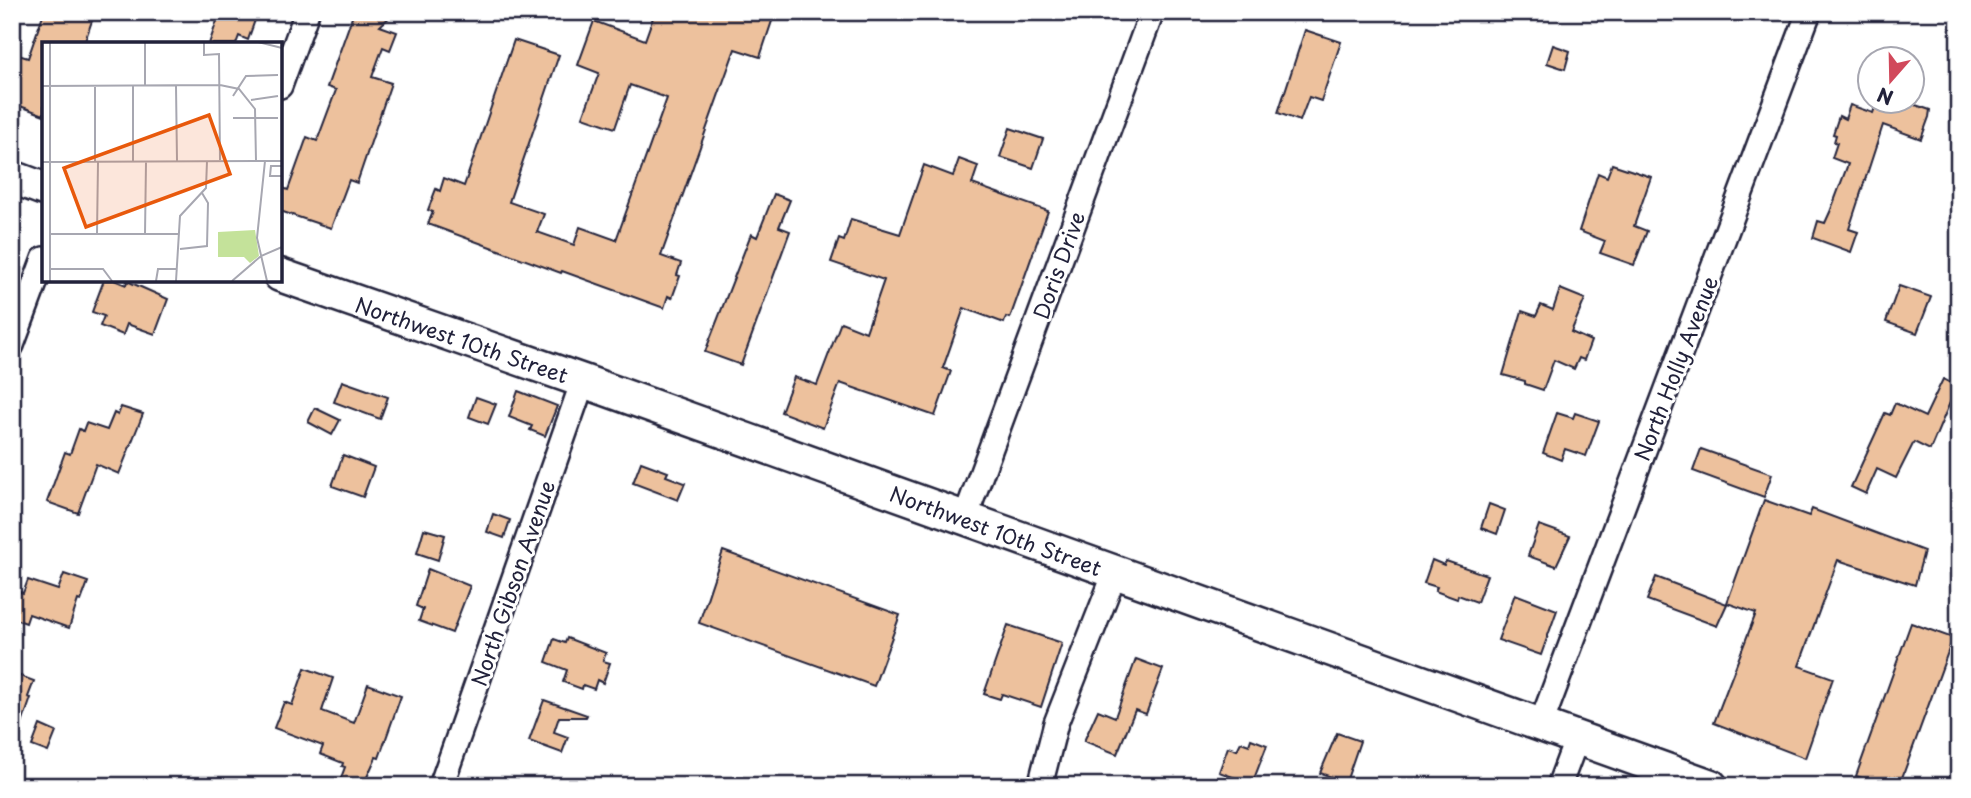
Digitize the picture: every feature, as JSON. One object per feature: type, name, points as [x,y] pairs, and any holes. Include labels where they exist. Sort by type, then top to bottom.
[{"type":"main road","points":[[12,177],[42,187]]},
{"type":"main road","name":"Northwest 10th Street","points":[[282,276],[1711,786]]},
{"type":"street","points":[[282,81],[307,12]]},
{"type":"street","name":"Doris Drive","points":[[965,518],[1152,12]]},
{"type":"street","name":"North Holly Avenue","points":[[1541,724],[1809,12]]},
{"type":"street","points":[[12,345],[42,264]]},
{"type":"street","name":"North Gibson Avenue","points":[[441,786],[583,381]]},
{"type":"street","points":[[1040,786],[1056,723],[1115,573]]},
{"type":"street","points":[[1559,786],[1577,738]]},
{"type":"building","points":[[44,12],[95,12],[85,42],[42,42],[42,114],[12,103],[12,53],[28,58]]},
{"type":"building","points":[[220,12],[245,12],[256,17],[248,40],[239,36],[237,42],[210,42]]},
{"type":"building","points":[[354,12],[395,12],[380,26],[397,32],[390,50],[383,47],[372,77],[391,83],[357,183],[349,180],[331,228],[282,212],[282,188],[288,190],[307,137],[317,141],[336,90],[327,87]]},
{"type":"building","points":[[655,12],[775,12],[760,57],[735,49],[661,256],[681,263],[677,275],[680,276],[672,298],[668,296],[664,308],[428,224],[433,212],[428,210],[436,189],[440,191],[444,178],[464,186],[514,40],[559,55],[509,202],[544,214],[537,232],[574,245],[580,227],[616,240],[667,98],[630,85],[615,128],[583,117],[599,73],[578,65],[594,21],[645,40]]},
{"type":"building","points":[[1305,30],[1341,42],[1321,101],[1309,97],[1300,121],[1278,113]]},
{"type":"building","points":[[1553,45],[1570,51],[1565,69],[1547,63]]},
{"type":"building","points":[[1850,105],[1856,107],[1856,116],[1926,116],[1926,109],[1930,110],[1921,139],[1883,125],[1849,229],[1858,232],[1851,252],[1813,238],[1818,221],[1825,223],[1848,164],[1832,158],[1837,143],[1834,142],[1836,135],[1833,134],[1839,116],[1845,119]]},
{"type":"building","points":[[1010,128],[1043,139],[1033,168],[1000,157]]},
{"type":"building","points":[[959,159],[978,166],[972,184],[1048,211],[1010,318],[1006,317],[1004,323],[964,308],[943,368],[951,371],[935,416],[840,383],[823,428],[781,412],[794,377],[817,385],[841,322],[866,332],[884,280],[831,262],[839,239],[844,241],[851,219],[900,234],[924,165],[953,176]]},
{"type":"building","points":[[1612,164],[1651,177],[1634,226],[1647,231],[1634,265],[1600,253],[1605,241],[1579,231],[1598,173],[1607,177]]},
{"type":"building","points":[[774,194],[790,200],[779,227],[790,231],[741,365],[705,352],[751,234],[757,237]]},
{"type":"building","points":[[103,282],[126,285],[129,282],[168,299],[155,334],[127,324],[123,335],[100,326],[104,316],[92,312]]},
{"type":"building","points":[[1899,286],[1931,297],[1917,333],[1886,322]]},
{"type":"building","points":[[1560,289],[1585,299],[1571,332],[1591,341],[1584,360],[1579,358],[1574,369],[1554,360],[1543,390],[1525,384],[1525,381],[1503,375],[1522,311],[1536,316],[1541,305],[1553,310]]},
{"type":"building","points":[[1943,379],[1957,386],[1930,450],[1914,442],[1896,478],[1877,469],[1866,494],[1851,487],[1885,413],[1890,415],[1895,403],[1925,417]]},
{"type":"building","points":[[342,381],[388,397],[380,419],[334,402]]},
{"type":"building","points":[[518,391],[557,406],[545,436],[530,430],[532,426],[509,417]]},
{"type":"building","points":[[476,397],[496,404],[488,424],[469,417]]},
{"type":"building","points":[[121,407],[143,414],[119,474],[96,464],[78,513],[47,502],[65,452],[70,454],[79,429],[83,431],[86,423],[107,430],[114,413],[118,415]]},
{"type":"building","points":[[315,408],[340,420],[332,435],[308,422]]},
{"type":"building","points":[[1557,413],[1573,418],[1575,413],[1599,421],[1586,456],[1565,449],[1561,460],[1543,453]]},
{"type":"building","points":[[1701,449],[1772,474],[1764,497],[1693,471]]},
{"type":"building","points":[[343,455],[374,467],[363,497],[332,486]]},
{"type":"building","points":[[641,462],[668,472],[666,476],[685,483],[678,500],[633,483]]},
{"type":"building","points":[[1764,500],[1809,516],[1812,509],[1924,551],[1915,585],[1838,560],[1799,666],[1833,678],[1805,758],[1714,723],[1756,613],[1727,603]]},
{"type":"building","points":[[1489,504],[1505,510],[1497,534],[1481,528]]},
{"type":"building","points":[[493,514],[510,520],[504,538],[487,532]]},
{"type":"building","points":[[1539,525],[1570,536],[1556,566],[1528,556]]},
{"type":"building","points":[[424,529],[445,535],[438,560],[417,553]]},
{"type":"building","points":[[723,551],[900,615],[874,686],[699,623]]},
{"type":"building","points":[[1432,560],[1444,565],[1446,561],[1487,575],[1477,602],[1458,595],[1457,599],[1435,591],[1437,587],[1424,583]]},
{"type":"building","points":[[428,569],[470,586],[452,633],[419,621],[423,609],[416,606]]},
{"type":"building","points":[[64,574],[88,582],[81,601],[78,600],[69,628],[29,614],[26,623],[12,618],[12,605],[17,591],[23,593],[28,580],[58,590]]},
{"type":"building","points":[[1656,577],[1727,604],[1717,626],[1647,600]]},
{"type":"building","points":[[1515,594],[1557,610],[1541,655],[1498,640]]},
{"type":"building","points":[[1911,623],[1953,638],[1899,786],[1886,786],[1856,776]]},
{"type":"building","points":[[1008,625],[1062,643],[1041,707],[1002,694],[1000,699],[984,694]]},
{"type":"building","points":[[567,638],[606,653],[603,661],[610,663],[603,683],[597,680],[594,689],[583,685],[582,689],[563,682],[567,670],[546,662],[554,639],[565,643]]},
{"type":"building","points":[[1136,659],[1163,669],[1146,714],[1135,710],[1117,754],[1084,741],[1098,710],[1115,717]]},
{"type":"building","points":[[305,668],[333,678],[322,711],[354,723],[368,684],[401,696],[379,758],[376,757],[363,786],[338,786],[345,767],[342,766],[343,763],[320,754],[323,746],[274,728],[284,702],[292,705]]},
{"type":"building","points":[[12,673],[34,681],[15,744],[12,744]]},
{"type":"building","points":[[544,700],[587,715],[559,717],[554,732],[568,737],[562,753],[529,741]]},
{"type":"building","points":[[40,725],[56,732],[48,752],[32,746]]},
{"type":"building","points":[[1337,733],[1360,741],[1346,782],[1320,773]]},
{"type":"building","points":[[1251,739],[1267,745],[1252,784],[1219,772],[1228,747],[1237,750],[1241,742],[1249,745]]}]
